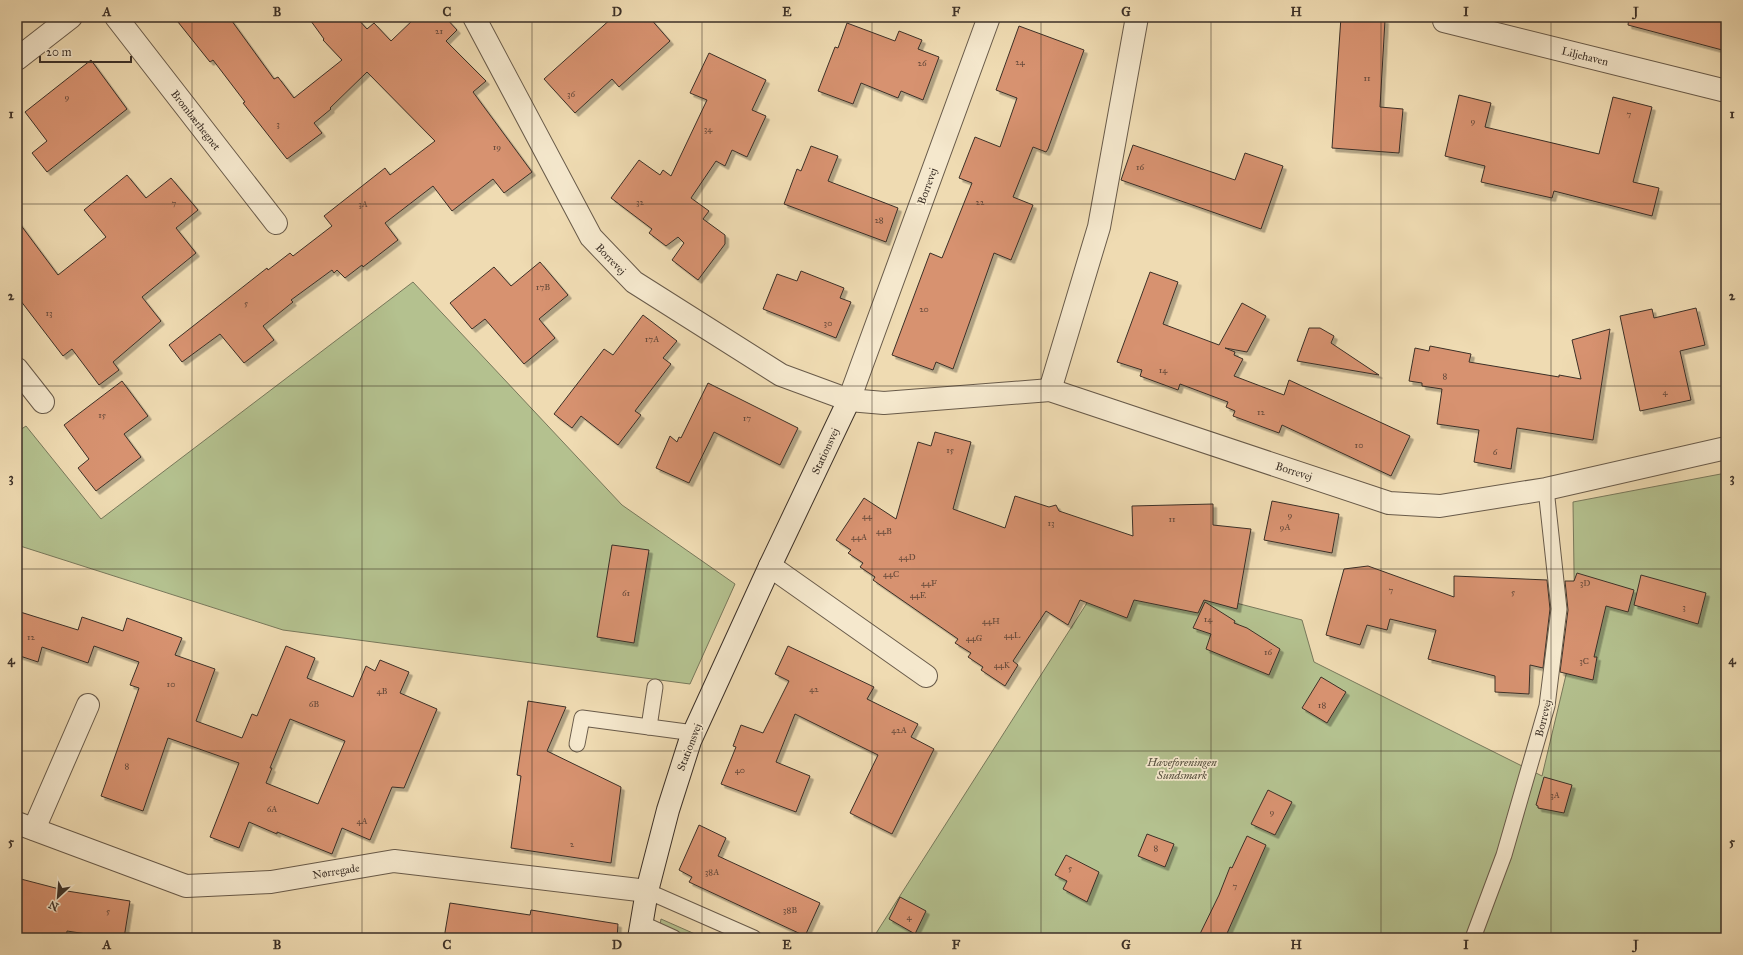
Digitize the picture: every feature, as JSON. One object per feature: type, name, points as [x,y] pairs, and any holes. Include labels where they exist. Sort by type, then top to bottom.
[{"type":"street","points":[[17,59],[71,17]]},
{"type":"street","name":"Brombærhegnet","points":[[116,17],[276,223]]},
{"type":"street","name":"Borrevej","points":[[474,17],[591,237],[634,282],[781,375],[849,400],[884,403],[1050,390],[1389,503],[1440,506],[1546,489],[1726,448]]},
{"type":"street","name":"Borrevej","points":[[849,400],[989,17]]},
{"type":"street","points":[[1050,390],[1099,227],[1138,17]]},
{"type":"street","name":"Liljehaven","points":[[1444,21],[1726,91]]},
{"type":"street","points":[[17,369],[42,402]]},
{"type":"street","name":"Stationsvej","points":[[640,930],[647,891],[668,810],[694,733],[770,566],[849,400]]},
{"type":"street","points":[[770,566],[926,676]]},
{"type":"street","name":"Nørregade","points":[[88,705],[25,826],[186,886],[271,882],[394,861],[647,891]]},
{"type":"lane","name":"Borrevej","points":[[1472,938],[1504,855],[1547,706],[1560,609],[1546,489]]},
{"type":"lane","points":[[649,727],[655,687]]},
{"type":"lane","points":[[578,744],[582,718],[694,733]]},
{"type":"lane","points":[[647,891],[754,938]]},
{"type":"lane","points":[[640,930],[674,938]]},
{"type":"green space","points":[[413,282],[622,505],[735,584],[690,684],[283,630],[17,545],[17,432],[26,426],[101,519]]},
{"type":"green space","name":"Haveforeningen Sundsmark","points":[[1726,473],[1726,938],[873,938],[1108,570],[1302,620],[1314,662],[1542,776],[1575,637],[1573,502]]},
{"type":"green space","points":[[661,919],[704,938],[658,938]]},
{"type":"building","points":[[174,17],[229,17],[274,79],[278,77],[294,98],[342,60],[323,40],[324,39],[308,17],[356,17],[367,29],[374,23],[391,41],[416,17],[445,17],[457,30],[446,41],[486,81],[473,92],[532,172],[504,193],[493,179],[452,211],[433,186],[385,223],[398,240],[363,267],[362,265],[345,278],[337,270],[334,273],[332,270],[291,300],[293,302],[263,326],[274,340],[244,363],[220,334],[182,362],[169,345],[267,268],[268,270],[290,253],[293,256],[332,226],[324,216],[385,168],[390,175],[435,141],[367,72],[330,108],[331,109],[314,123],[322,133],[287,159],[243,103],[245,102],[213,60],[210,62]]},
{"type":"building","points":[[613,17],[649,17],[670,41],[619,87],[612,79],[575,113],[544,79]]},
{"type":"building","points":[[1341,17],[1385,20],[1380,107],[1403,109],[1399,153],[1332,148]]},
{"type":"building","points":[[1629,17],[1726,17],[1726,51],[1628,25]]},
{"type":"building","points":[[847,23],[895,41],[899,31],[922,40],[918,49],[939,57],[923,100],[901,91],[898,98],[861,83],[853,104],[818,91],[835,47],[838,48]]},
{"type":"building","points":[[1019,26],[1084,50],[1048,149],[1046,152],[1033,147],[1013,197],[1033,205],[1011,260],[994,253],[953,369],[936,362],[933,370],[892,355],[930,253],[942,258],[972,183],[959,178],[975,137],[1000,147],[1017,98],[996,90]]},
{"type":"building","points":[[709,53],[766,80],[752,110],[766,116],[747,157],[732,150],[725,166],[716,161],[691,198],[709,211],[703,219],[725,235],[725,244],[698,280],[672,260],[684,243],[678,237],[666,246],[649,233],[652,229],[611,198],[639,160],[660,175],[663,170],[671,176],[707,100],[690,93]]},
{"type":"building","points":[[91,60],[127,109],[47,172],[32,153],[47,141],[25,112]]},
{"type":"building","points":[[1459,95],[1491,103],[1485,127],[1599,154],[1613,97],[1652,107],[1633,182],[1659,188],[1652,216],[1554,191],[1552,198],[1481,182],[1485,166],[1445,156]]},
{"type":"building","points":[[1133,145],[1235,180],[1245,153],[1283,166],[1261,229],[1121,180]]},
{"type":"building","points":[[811,146],[838,156],[828,181],[898,208],[886,242],[784,204],[797,169],[801,171]]},
{"type":"building","points":[[127,175],[146,198],[171,178],[198,210],[176,228],[196,253],[142,297],[161,321],[113,362],[119,370],[99,385],[72,349],[63,356],[17,296],[17,220],[58,275],[106,237],[84,210]]},
{"type":"building","points":[[540,262],[568,295],[539,319],[555,338],[524,364],[485,319],[472,329],[450,303],[494,267],[511,286]]},
{"type":"building","points":[[801,271],[844,288],[840,298],[851,302],[836,338],[763,309],[777,274],[797,281]]},
{"type":"building","points":[[1150,272],[1178,282],[1163,324],[1219,345],[1242,303],[1266,316],[1247,352],[1225,348],[1235,352],[1234,355],[1243,359],[1234,376],[1284,395],[1289,380],[1410,436],[1391,476],[1282,425],[1279,433],[1233,416],[1235,411],[1226,407],[1228,402],[1180,384],[1178,390],[1140,376],[1142,370],[1117,362]]},
{"type":"building","points":[[1696,308],[1705,345],[1680,351],[1691,400],[1640,411],[1620,316],[1652,309],[1654,318]]},
{"type":"building","points":[[643,315],[677,341],[663,358],[671,364],[635,411],[641,415],[618,445],[581,416],[572,428],[554,414],[604,349],[613,355]]},
{"type":"building","points":[[1309,328],[1320,328],[1334,336],[1331,343],[1379,375],[1297,361]]},
{"type":"building","points":[[1610,329],[1593,440],[1517,428],[1511,469],[1474,462],[1479,430],[1437,424],[1442,389],[1422,386],[1422,383],[1409,381],[1415,348],[1429,351],[1430,346],[1471,354],[1469,362],[1559,377],[1559,375],[1581,379],[1572,340]]},
{"type":"building","points":[[122,381],[148,416],[124,434],[141,457],[96,491],[78,468],[89,459],[64,425]]},
{"type":"building","points":[[708,383],[798,428],[780,465],[714,432],[689,483],[656,468],[670,436],[677,442],[679,437],[681,438]]},
{"type":"building","points":[[935,432],[971,442],[953,509],[1005,528],[1015,496],[1049,507],[1056,505],[1059,511],[1133,536],[1132,506],[1213,504],[1213,525],[1251,529],[1237,609],[1204,600],[1198,613],[1134,600],[1127,618],[1080,600],[1068,625],[1046,611],[1013,661],[1018,665],[1005,686],[981,670],[983,667],[968,657],[971,653],[955,643],[958,639],[873,580],[875,577],[860,567],[863,563],[848,553],[851,550],[836,540],[864,498],[896,519],[918,442],[931,446]]},
{"type":"building","points":[[1272,501],[1339,514],[1332,553],[1264,540]]},
{"type":"building","points":[[612,545],[649,550],[634,643],[597,637]]},
{"type":"building","points":[[1368,566],[1454,597],[1454,576],[1547,580],[1550,609],[1543,668],[1530,665],[1529,694],[1495,692],[1495,676],[1428,659],[1436,630],[1390,619],[1387,630],[1367,625],[1360,645],[1326,635],[1344,569]]},
{"type":"building","points":[[1577,573],[1634,590],[1628,612],[1606,606],[1594,657],[1597,657],[1593,680],[1560,672],[1568,610],[1565,581],[1574,581]]},
{"type":"building","points":[[1641,575],[1706,593],[1698,624],[1634,605]]},
{"type":"building","points":[[1205,602],[1235,621],[1234,623],[1247,628],[1280,649],[1269,675],[1206,649],[1211,634],[1193,628]]},
{"type":"building","points":[[17,611],[78,630],[82,617],[123,631],[127,618],[182,638],[175,655],[215,669],[196,721],[242,738],[252,714],[257,716],[286,646],[315,658],[307,678],[353,697],[366,666],[375,671],[380,660],[409,672],[400,693],[437,709],[404,788],[392,787],[370,840],[342,828],[332,854],[249,822],[239,848],[210,837],[239,763],[168,738],[143,811],[101,796],[139,688],[130,685],[139,662],[94,646],[88,663],[42,647],[38,662],[17,655]],"holes":[[[290,719],[345,741],[318,804],[266,783],[272,768],[270,768]]]},
{"type":"building","points":[[788,646],[874,687],[867,699],[918,724],[911,737],[934,749],[892,834],[850,813],[878,755],[795,714],[776,762],[810,776],[796,812],[721,784],[736,747],[733,746],[741,725],[763,733],[789,681],[775,674]]},
{"type":"building","points":[[1321,677],[1346,692],[1327,723],[1302,708]]},
{"type":"building","points":[[528,701],[566,707],[547,751],[621,787],[611,863],[511,848],[521,776],[517,775]]},
{"type":"building","points":[[1544,777],[1572,785],[1564,813],[1538,808],[1536,805]]},
{"type":"building","points":[[1268,790],[1292,802],[1275,835],[1251,824]]},
{"type":"building","points":[[699,825],[726,838],[718,856],[820,903],[805,936],[689,882],[692,877],[679,870]]},
{"type":"building","points":[[1147,834],[1174,844],[1165,867],[1138,856]]},
{"type":"building","points":[[1247,836],[1266,845],[1225,938],[1198,938],[1219,895],[1230,867],[1232,868]]},
{"type":"building","points":[[1066,855],[1099,872],[1087,902],[1063,889],[1067,881],[1055,875]]},
{"type":"building","points":[[17,878],[67,891],[130,901],[124,938],[113,938],[67,931],[66,938],[17,938]]},
{"type":"building","points":[[900,897],[926,911],[915,934],[889,919]]},
{"type":"building","points":[[450,903],[530,915],[531,910],[618,924],[617,938],[444,938]]}]
